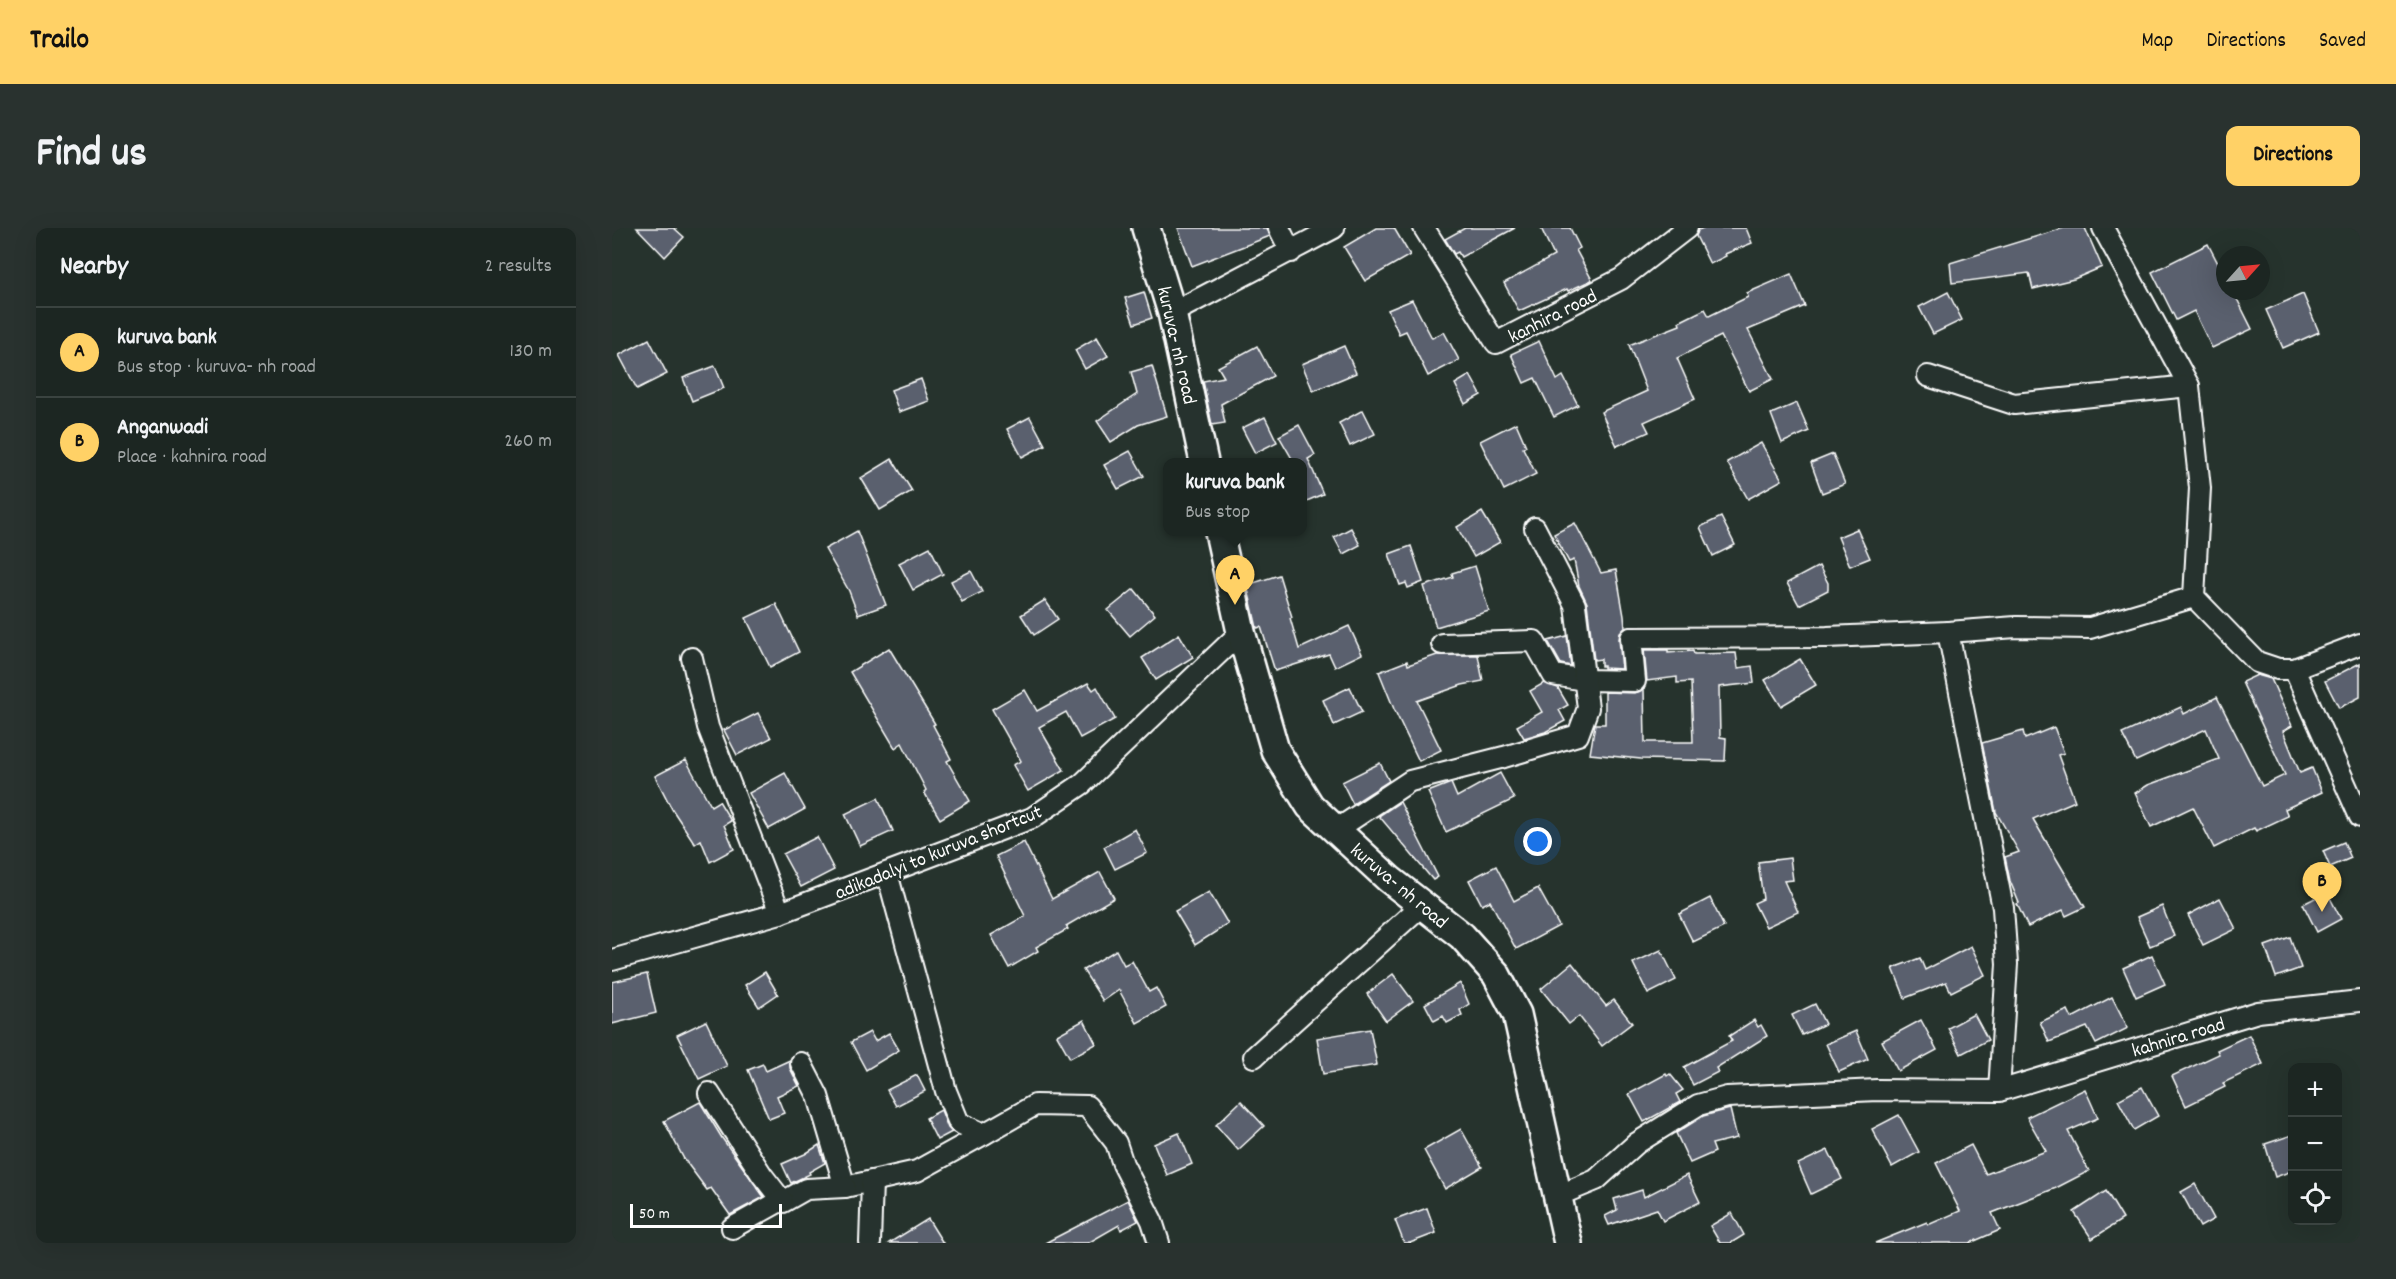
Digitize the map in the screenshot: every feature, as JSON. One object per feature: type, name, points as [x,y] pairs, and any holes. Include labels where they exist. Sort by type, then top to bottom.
[{"type":"main road","name":"kuruva- nh road","points":[[1146,228],[1172,313],[1203,458]]},
{"type":"main road","name":"kuruva- nh road","points":[[1220,536],[1241,632],[1275,750],[1310,806],[1389,879],[1462,936],[1496,974],[1517,1014],[1568,1243]]},
{"type":"street","points":[[1279,228],[1291,252]]},
{"type":"street","points":[[1172,313],[1334,228]]},
{"type":"street","name":"kanhira road","points":[[1424,228],[1496,343],[1621,279],[1687,228]]},
{"type":"street","points":[[2103,228],[2189,386],[2200,488],[2194,597],[2257,662],[2278,669],[2294,669],[2360,644]]},
{"type":"street","points":[[1928,376],[2014,404],[2189,386]]},
{"type":"street","points":[[1336,830],[1410,781],[1578,735],[1588,708],[1575,605],[1536,528]]},
{"type":"street","points":[[1442,644],[1534,641],[1553,675],[1584,680],[1635,681],[1631,638],[1827,637],[2016,627],[2090,628],[2194,597]]},
{"type":"street","name":"adikadalyi to kuruva shortcut","points":[[612,960],[780,913],[1032,818],[1082,784],[1241,632]]},
{"type":"street","points":[[1948,632],[2003,908],[2007,964],[1999,1091]]},
{"type":"street","points":[[692,658],[708,727],[780,913]]},
{"type":"street","points":[[2294,669],[2360,817]]},
{"type":"street","points":[[887,873],[946,1091],[959,1123],[984,1134]]},
{"type":"street","points":[[1254,1057],[1422,905]]},
{"type":"street","name":"kahnira road","points":[[1557,1196],[1596,1180],[1637,1143],[1698,1105],[1727,1097],[1877,1090],[1999,1091],[2258,1011],[2360,1001]]},
{"type":"street","points":[[801,1063],[818,1096],[844,1187]]},
{"type":"street","points":[[709,1093],[762,1175],[782,1200]]},
{"type":"street","points":[[732,1228],[806,1189],[844,1187],[917,1171],[1035,1105],[1087,1106],[1116,1143],[1123,1164],[1152,1221],[1159,1243]]},
{"type":"street","points":[[870,1243],[872,1181]]},
{"type":"building","points":[[637,228],[674,228],[684,237],[665,257]]},
{"type":"building","points":[[1178,228],[1267,228],[1270,236],[1192,266]]},
{"type":"building","points":[[1376,228],[1394,228],[1410,255],[1365,281],[1344,247]]},
{"type":"building","points":[[1465,228],[1515,228],[1461,257],[1458,252],[1454,254],[1445,239]]},
{"type":"building","points":[[1541,228],[1570,228],[1580,248],[1576,250],[1592,280],[1519,311],[1504,283],[1554,256]]},
{"type":"building","points":[[1746,228],[1752,243],[1725,254],[1726,256],[1710,264],[1696,236],[1698,230]]},
{"type":"building","points":[[2064,228],[2085,228],[2102,267],[2074,279],[2033,289],[2029,273],[1952,283],[1950,263]]},
{"type":"building","points":[[2208,244],[2216,260],[2216,300],[2238,300],[2252,329],[2212,348],[2194,311],[2176,320],[2152,272]]},
{"type":"building","points":[[1791,274],[1805,306],[1748,330],[1773,379],[1749,391],[1721,336],[1677,358],[1695,399],[1644,422],[1649,432],[1617,446],[1601,412],[1647,391],[1629,345],[1680,325],[1679,322],[1705,309],[1709,316],[1748,297],[1747,293]]},
{"type":"building","points":[[1144,292],[1152,318],[1134,324],[1125,298]]},
{"type":"building","points":[[1948,292],[1962,320],[1933,334],[1919,307]]},
{"type":"building","points":[[2303,294],[2319,332],[2283,348],[2266,310]]},
{"type":"building","points":[[1412,300],[1432,338],[1444,332],[1459,360],[1428,376],[1406,331],[1399,334],[1388,310]]},
{"type":"building","points":[[1097,337],[1108,356],[1085,369],[1075,350]]},
{"type":"building","points":[[649,339],[667,374],[637,389],[619,355]]},
{"type":"building","points":[[1539,341],[1557,380],[1563,376],[1578,405],[1554,417],[1535,378],[1524,383],[1511,354]]},
{"type":"building","points":[[1257,346],[1273,376],[1221,404],[1225,423],[1212,425],[1203,381],[1224,377],[1218,367]]},
{"type":"building","points":[[1344,346],[1356,373],[1313,391],[1302,364]]},
{"type":"building","points":[[715,366],[724,388],[692,401],[683,378]]},
{"type":"building","points":[[1152,366],[1167,416],[1138,425],[1111,442],[1097,421],[1137,394],[1131,372]]},
{"type":"building","points":[[1470,375],[1481,395],[1465,404],[1455,384]]},
{"type":"building","points":[[921,379],[929,401],[899,412],[891,390]]},
{"type":"building","points":[[1797,403],[1809,431],[1782,443],[1771,414]]},
{"type":"building","points":[[1363,410],[1375,434],[1350,446],[1339,423]]},
{"type":"building","points":[[1030,417],[1045,445],[1022,457],[1007,429]]},
{"type":"building","points":[[1265,417],[1277,442],[1255,453],[1242,428]]},
{"type":"building","points":[[1516,423],[1526,446],[1523,448],[1536,474],[1504,490],[1480,441]]},
{"type":"building","points":[[1299,425],[1315,455],[1308,459],[1323,494],[1307,501],[1307,458],[1292,458],[1279,436]]},
{"type":"building","points":[[1761,443],[1782,480],[1748,499],[1727,462]]},
{"type":"building","points":[[1130,451],[1144,476],[1118,489],[1104,465]]},
{"type":"building","points":[[1833,454],[1845,484],[1822,493],[1811,463]]},
{"type":"building","points":[[892,459],[912,491],[880,510],[861,478]]},
{"type":"building","points":[[1482,512],[1500,542],[1474,557],[1457,527]]},
{"type":"building","points":[[1721,517],[1735,545],[1713,556],[1700,527]]},
{"type":"building","points":[[1575,523],[1601,573],[1616,570],[1625,628],[1620,633],[1619,639],[1622,669],[1604,668],[1601,666],[1601,659],[1594,660],[1587,603],[1579,586],[1574,560],[1569,562],[1554,534]]},
{"type":"building","points":[[1351,528],[1360,545],[1343,554],[1334,537]]},
{"type":"building","points":[[1857,529],[1870,558],[1850,566],[1838,537]]},
{"type":"building","points":[[857,531],[886,605],[858,615],[849,591],[825,549]]},
{"type":"building","points":[[1411,546],[1423,582],[1408,588],[1406,583],[1400,585],[1389,554]]},
{"type":"building","points":[[930,547],[943,574],[913,590],[899,563]]},
{"type":"building","points":[[1475,566],[1489,611],[1436,627],[1424,586],[1453,577],[1452,573]]},
{"type":"building","points":[[1819,566],[1828,583],[1828,590],[1799,605],[1787,583]]},
{"type":"building","points":[[971,571],[982,592],[962,602],[951,581]]},
{"type":"building","points":[[1279,575],[1299,649],[1349,626],[1362,654],[1335,667],[1329,654],[1275,671],[1261,627],[1257,628],[1247,585]]},
{"type":"building","points":[[1134,589],[1155,615],[1130,636],[1108,610]]},
{"type":"building","points":[[1045,600],[1058,619],[1034,635],[1021,615]]},
{"type":"building","points":[[776,604],[799,652],[770,667],[746,618]]},
{"type":"building","points":[[1179,634],[1193,657],[1156,680],[1142,658]]},
{"type":"building","points":[[1567,636],[1571,666],[1561,664],[1548,641]]},
{"type":"building","points":[[889,648],[935,724],[933,725],[951,759],[947,761],[970,801],[940,819],[924,792],[926,790],[902,743],[895,748],[850,672]]},
{"type":"building","points":[[1644,650],[1668,650],[1668,653],[1693,651],[1694,654],[1736,653],[1738,668],[1752,666],[1754,683],[1719,687],[1720,737],[1726,738],[1725,761],[1641,759],[1590,754],[1595,724],[1605,724],[1605,692],[1635,693],[1644,689],[1645,742],[1693,742],[1691,682],[1677,683],[1677,677],[1647,681]]},
{"type":"building","points":[[1437,655],[1478,655],[1483,681],[1462,685],[1417,701],[1441,750],[1419,761],[1379,672],[1407,661],[1408,665]]},
{"type":"building","points":[[1800,659],[1816,685],[1781,706],[1765,680]]},
{"type":"building","points":[[2360,663],[2360,697],[2339,708],[2325,681]]},
{"type":"building","points":[[2257,675],[2271,679],[2292,726],[2283,731],[2300,773],[2312,768],[2322,792],[2285,809],[2288,816],[2256,831],[2254,828],[2214,848],[2193,807],[2151,827],[2135,793],[2148,785],[2219,759],[2206,729],[2136,761],[2122,734],[2181,707],[2184,714],[2217,697],[2262,786],[2285,775],[2242,682]]},
{"type":"building","points":[[1088,683],[1093,690],[1097,687],[1115,719],[1080,738],[1066,712],[1039,727],[1064,770],[1028,791],[1013,765],[1021,761],[992,709],[1025,690],[1037,711]]},
{"type":"building","points":[[1544,683],[1558,688],[1568,705],[1559,710],[1565,721],[1545,732],[1524,738],[1517,726],[1542,712],[1530,691]]},
{"type":"building","points":[[1350,687],[1362,712],[1334,725],[1323,700]]},
{"type":"building","points":[[758,713],[771,738],[737,755],[724,730]]},
{"type":"building","points":[[2054,727],[2064,753],[2058,755],[2075,801],[2033,819],[2085,907],[2066,916],[2063,910],[2028,927],[2017,904],[2019,903],[2010,881],[2005,857],[2019,852],[1996,812],[1982,743],[2023,731],[2025,739]]},
{"type":"building","points":[[686,760],[711,806],[719,801],[731,821],[724,825],[734,849],[710,862],[701,840],[695,844],[672,809],[655,776]]},
{"type":"building","points":[[1380,763],[1389,781],[1353,804],[1342,782]]},
{"type":"building","points":[[785,773],[805,809],[769,829],[749,793]]},
{"type":"building","points":[[1500,773],[1514,799],[1446,832],[1428,792],[1451,783],[1457,797]]},
{"type":"building","points":[[878,798],[893,831],[860,846],[845,814]]},
{"type":"building","points":[[1400,802],[1438,877],[1433,880],[1379,816]]},
{"type":"building","points":[[1135,829],[1147,853],[1115,869],[1104,847]]},
{"type":"building","points":[[817,837],[834,870],[801,887],[783,854]]},
{"type":"building","points":[[1024,842],[1052,899],[1100,872],[1114,898],[1066,926],[1068,929],[1036,947],[1038,951],[1009,968],[991,935],[1025,916],[996,856]]},
{"type":"building","points":[[2344,842],[2351,858],[2330,867],[2323,851]]},
{"type":"building","points":[[1790,858],[1793,880],[1784,881],[1798,912],[1766,927],[1754,903],[1763,899],[1758,862]]},
{"type":"building","points":[[1496,866],[1514,901],[1538,888],[1559,926],[1516,949],[1490,901],[1482,905],[1469,880]]},
{"type":"building","points":[[1209,892],[1228,924],[1195,945],[1175,911]]},
{"type":"building","points":[[2327,892],[2341,919],[2317,932],[2303,904]]},
{"type":"building","points":[[1710,898],[1724,927],[1693,942],[1679,914]]},
{"type":"building","points":[[2220,898],[2236,929],[2203,945],[2188,915]]},
{"type":"building","points":[[2162,906],[2174,936],[2150,946],[2137,917]]},
{"type":"building","points":[[2290,937],[2301,968],[2276,977],[2265,946]]},
{"type":"building","points":[[1971,946],[1985,975],[1951,992],[1946,982],[1905,998],[1893,968],[1920,958],[1925,970]]},
{"type":"building","points":[[1116,950],[1124,965],[1132,961],[1149,992],[1156,988],[1166,1007],[1137,1023],[1119,990],[1103,1001],[1083,970]]},
{"type":"building","points":[[1661,950],[1676,980],[1648,994],[1633,963]]},
{"type":"building","points":[[2152,955],[2165,984],[2136,997],[2123,968]]},
{"type":"building","points":[[1572,963],[1606,1006],[1614,1000],[1632,1023],[1602,1046],[1579,1016],[1569,1024],[1541,989]]},
{"type":"building","points":[[765,972],[778,994],[759,1007],[745,985]]},
{"type":"building","points":[[647,974],[656,1013],[612,1024],[612,982]]},
{"type":"building","points":[[1393,974],[1413,1001],[1386,1021],[1367,994]]},
{"type":"building","points":[[1460,983],[1469,1004],[1460,1010],[1462,1015],[1447,1023],[1443,1016],[1434,1021],[1425,1004]]},
{"type":"building","points":[[2112,997],[2128,1028],[2096,1044],[2087,1027],[2049,1042],[2040,1022],[2068,1010],[2072,1018]]},
{"type":"building","points":[[1815,1004],[1825,1024],[1802,1035],[1792,1015]]},
{"type":"building","points":[[1974,1014],[1988,1040],[1961,1054],[1948,1028]]},
{"type":"building","points":[[1084,1020],[1096,1044],[1070,1058],[1057,1035]]},
{"type":"building","points":[[1754,1020],[1758,1027],[1761,1025],[1767,1036],[1716,1068],[1718,1072],[1693,1085],[1684,1067],[1732,1041],[1729,1036]]},
{"type":"building","points":[[1921,1020],[1937,1050],[1898,1071],[1882,1041]]},
{"type":"building","points":[[706,1021],[727,1066],[699,1079],[677,1035]]},
{"type":"building","points":[[1370,1029],[1377,1065],[1323,1074],[1317,1038]]},
{"type":"building","points":[[1856,1031],[1868,1059],[1839,1072],[1826,1044]]},
{"type":"building","points":[[870,1032],[875,1041],[889,1033],[899,1050],[866,1070],[851,1042]]},
{"type":"building","points":[[2249,1035],[2263,1064],[2223,1083],[2225,1087],[2186,1106],[2172,1076],[2219,1054],[2217,1050]]},
{"type":"building","points":[[790,1060],[790,1068],[799,1086],[777,1096],[784,1113],[769,1119],[748,1070],[763,1064],[766,1071]]},
{"type":"building","points":[[1666,1074],[1667,1076],[1670,1074],[1683,1090],[1676,1094],[1680,1102],[1644,1122],[1629,1094]]},
{"type":"building","points":[[917,1075],[925,1091],[896,1106],[887,1090]]},
{"type":"building","points":[[2142,1087],[2158,1116],[2134,1130],[2118,1100]]},
{"type":"building","points":[[2085,1089],[2098,1118],[2068,1131],[2089,1171],[2056,1188],[1992,1213],[2000,1230],[1970,1243],[1875,1243],[1927,1222],[1928,1225],[1960,1211],[1936,1163],[1971,1145],[1986,1174],[2046,1151],[2027,1117]]},
{"type":"building","points":[[1241,1101],[1264,1126],[1238,1150],[1216,1125]]},
{"type":"building","points":[[700,1102],[722,1138],[764,1197],[730,1215],[711,1188],[707,1190],[684,1159],[664,1121]]},
{"type":"building","points":[[1730,1109],[1737,1138],[1712,1144],[1715,1152],[1690,1163],[1676,1133],[1703,1116]]},
{"type":"building","points":[[941,1110],[952,1132],[937,1140],[926,1118]]},
{"type":"building","points":[[1899,1115],[1919,1152],[1892,1167],[1872,1129]]},
{"type":"building","points":[[1461,1129],[1482,1167],[1445,1189],[1424,1150]]},
{"type":"building","points":[[1179,1133],[1192,1164],[1167,1175],[1154,1144]]},
{"type":"building","points":[[2288,1136],[2288,1172],[2275,1177],[2265,1144]]},
{"type":"building","points":[[819,1145],[825,1163],[809,1172],[810,1174],[791,1183],[782,1164]]},
{"type":"building","points":[[1828,1150],[1842,1179],[1811,1194],[1798,1164]]},
{"type":"building","points":[[1687,1175],[1700,1202],[1663,1221],[1657,1209],[1609,1225],[1605,1216],[1617,1210],[1614,1199],[1642,1190],[1644,1197]]},
{"type":"building","points":[[2195,1184],[2214,1219],[2200,1227],[2181,1192]]},
{"type":"building","points":[[2106,1191],[2123,1219],[2092,1239],[2074,1212]]},
{"type":"building","points":[[1128,1200],[1138,1221],[1121,1230],[1119,1225],[1088,1243],[1045,1243]]},
{"type":"building","points":[[1427,1208],[1436,1233],[1404,1243],[1395,1220]]},
{"type":"building","points":[[1732,1213],[1744,1235],[1731,1243],[1720,1243],[1710,1226]]},
{"type":"building","points":[[928,1219],[943,1243],[889,1243]]},
{"type":"place","name":"kuruva bank","points":[[1235,605]]},
{"type":"place","name":"Anganwadi","points":[[2322,912]]}]
